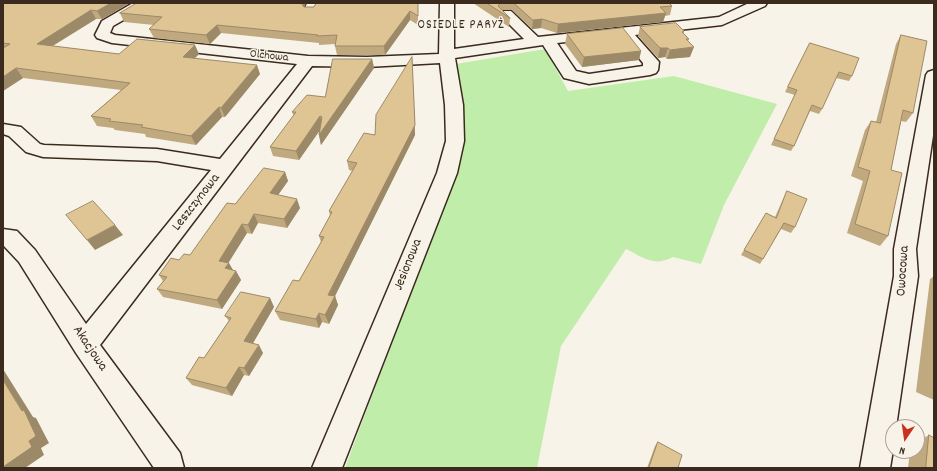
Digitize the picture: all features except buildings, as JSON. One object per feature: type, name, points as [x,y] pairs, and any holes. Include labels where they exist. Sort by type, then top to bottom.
[{"type":"street","name":"Olchowa","points":[[143,3],[107,24],[102,35],[112,39],[308,61],[367,62],[448,57]]},
{"type":"street","name":"Jesionowa","points":[[327,468],[447,173],[455,141],[454,105],[448,57],[447,3]]},
{"type":"street","points":[[448,57],[541,41],[722,21],[760,3]]},
{"type":"street","points":[[506,14],[541,41],[570,75],[589,79],[650,70],[652,62],[625,32]]},
{"type":"street","name":"Leszczynowa","points":[[86,345],[308,61]]},
{"type":"street","name":"Owocowa","points":[[875,468],[906,276],[905,249],[934,75]]},
{"type":"street","points":[[3,129],[15,131],[33,148],[43,151],[104,152],[157,156],[226,166]]},
{"type":"street","name":"Akacjowa","points":[[3,237],[10,237],[26,256],[169,464],[169,468]]},
{"type":"green space","points":[[545,49],[568,91],[674,76],[777,104],[724,205],[701,264],[673,257],[660,261],[649,260],[626,249],[561,346],[537,468],[345,468],[459,161],[463,119],[456,64]]},
{"type":"district","name":"OSIEDLE PARYŻ","points":[[461,26]]}]
